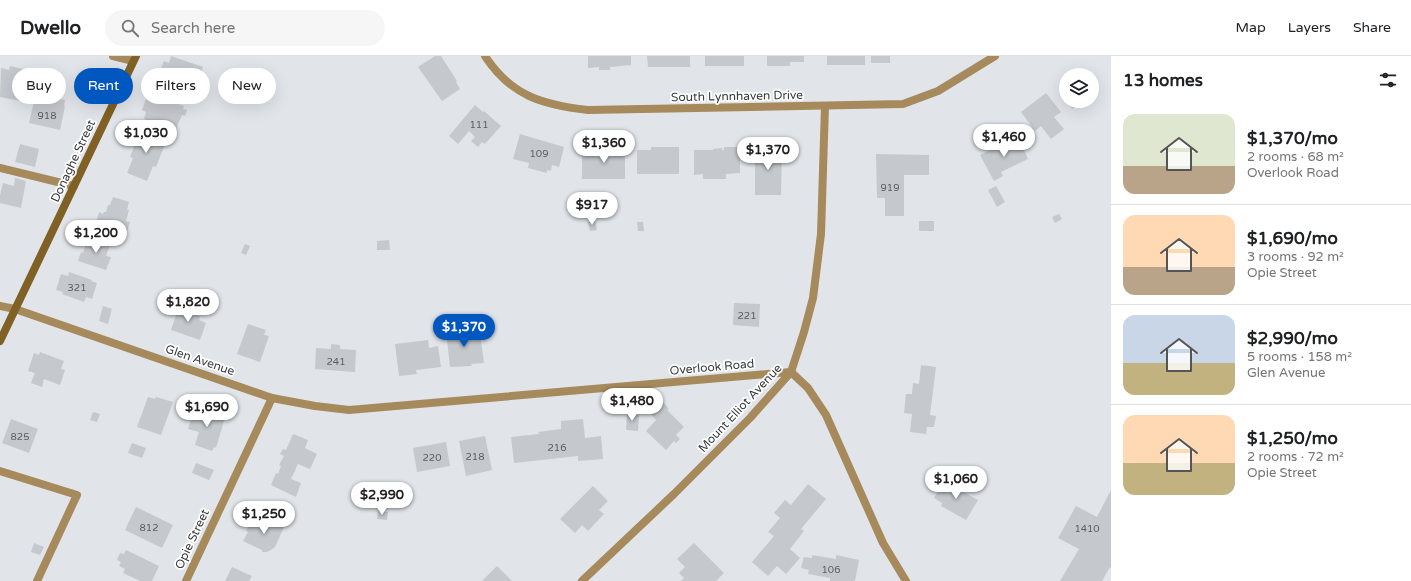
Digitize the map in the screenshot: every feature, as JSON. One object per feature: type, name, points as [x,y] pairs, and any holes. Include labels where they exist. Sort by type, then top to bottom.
[{"type":"street","points":[[113,56],[135,58]]},
{"type":"street","name":"South Lynnhaven Drive","points":[[485,56],[504,80],[527,95],[547,104],[588,110],[825,106],[906,103],[938,91],[995,56]]},
{"type":"street","name":"Donaghe Street","points":[[0,341],[135,58]]},
{"type":"street","name":"Mount Elliot Avenue","points":[[582,581],[674,494],[750,418],[791,372],[813,298],[822,234],[825,106]]},
{"type":"street","points":[[0,168],[74,186]]},
{"type":"street","name":"Glen Avenue","points":[[0,306],[15,309],[272,398],[349,410],[397,406]]},
{"type":"street","points":[[791,372],[808,388],[826,415],[883,543],[906,581]]},
{"type":"street","name":"Overlook Road","points":[[397,406],[791,372]]},
{"type":"street","name":"Opie Street","points":[[186,581],[272,398]]},
{"type":"street","points":[[0,471],[77,495],[37,581]]},
{"type":"building","points":[[171,56],[203,67],[161,68],[164,61],[169,63]]},
{"type":"building","points":[[435,56],[441,56],[457,81],[456,82],[460,89],[442,101],[418,67]]},
{"type":"building","points":[[588,56],[631,56],[631,65],[610,67],[610,70],[599,70],[599,67],[588,68]]},
{"type":"building","points":[[647,56],[690,56],[690,67],[648,67]]},
{"type":"building","points":[[705,56],[744,56],[744,66],[705,66]]},
{"type":"building","points":[[767,56],[804,56],[804,62],[790,62],[790,66],[767,66]]},
{"type":"building","points":[[827,56],[865,56],[865,65],[827,65]]},
{"type":"building","points":[[871,56],[890,56],[890,63],[871,63]]},
{"type":"building","points":[[10,66],[18,68],[12,68],[12,99],[0,97],[1,68],[9,70]]},
{"type":"building","points":[[1046,93],[1061,112],[1054,117],[1064,129],[1051,139],[1041,126],[1035,131],[1021,112]]},
{"type":"building","points":[[33,104],[64,104],[60,130],[29,123]]},
{"type":"building","points":[[144,104],[178,104],[184,106],[183,109],[187,110],[185,116],[182,115],[175,131],[144,119],[146,112],[142,110]]},
{"type":"building","points":[[475,105],[501,126],[485,144],[482,142],[478,147],[471,141],[475,137],[469,131],[458,144],[449,136]]},
{"type":"building","points":[[141,129],[167,139],[156,167],[153,166],[147,181],[127,173],[133,158],[130,157]]},
{"type":"building","points":[[520,134],[564,147],[559,167],[552,165],[551,171],[547,170],[547,173],[528,168],[529,163],[513,159]]},
{"type":"building","points":[[1018,137],[1028,159],[1001,172],[1003,176],[994,181],[980,155]]},
{"type":"building","points":[[20,144],[39,149],[35,167],[15,162]]},
{"type":"building","points":[[604,147],[625,147],[625,179],[582,179],[582,152],[604,152]]},
{"type":"building","points":[[651,147],[679,147],[679,174],[637,174],[637,150],[651,150]]},
{"type":"building","points":[[724,147],[740,147],[740,173],[726,174],[726,179],[703,179],[703,174],[694,175],[694,150],[713,150],[722,148],[722,150],[724,150]]},
{"type":"building","points":[[755,148],[782,148],[781,195],[755,195]]},
{"type":"building","points":[[876,154],[929,155],[929,175],[904,175],[904,216],[885,216],[885,198],[877,198]]},
{"type":"building","points":[[15,178],[26,181],[21,208],[0,203],[3,183],[14,186]]},
{"type":"building","points":[[996,186],[1005,202],[997,207],[988,190]]},
{"type":"building","points":[[113,197],[129,202],[127,210],[129,210],[126,221],[130,222],[126,235],[95,226],[99,212],[103,214],[106,212]]},
{"type":"building","points":[[1059,214],[1062,219],[1055,223],[1052,217]]},
{"type":"building","points":[[595,221],[597,230],[590,231],[588,222]]},
{"type":"building","points":[[919,221],[934,221],[934,231],[919,231]]},
{"type":"building","points":[[637,222],[643,222],[644,231],[638,231]]},
{"type":"building","points":[[88,237],[110,245],[106,256],[111,257],[106,270],[78,261],[81,252],[83,253]]},
{"type":"building","points":[[389,240],[390,250],[377,250],[377,241]]},
{"type":"building","points":[[245,244],[250,246],[246,255],[241,253]]},
{"type":"building","points":[[69,272],[97,283],[92,299],[86,297],[84,302],[62,294],[63,292],[56,290],[61,274],[68,276]]},
{"type":"building","points":[[734,303],[760,304],[759,327],[733,325]]},
{"type":"building","points":[[182,304],[193,308],[191,314],[200,316],[199,320],[206,323],[200,340],[171,330],[178,309],[180,310]]},
{"type":"building","points":[[103,306],[112,309],[108,324],[99,321]]},
{"type":"building","points":[[248,324],[266,330],[264,335],[269,336],[260,362],[237,354]]},
{"type":"building","points":[[467,328],[468,336],[480,334],[484,363],[471,364],[472,366],[450,367],[446,331]]},
{"type":"building","points":[[428,340],[429,348],[438,346],[441,367],[416,370],[417,374],[399,376],[395,344]]},
{"type":"building","points":[[331,344],[340,345],[340,349],[356,350],[355,372],[315,369],[316,348],[331,349]]},
{"type":"building","points":[[40,352],[64,361],[61,369],[65,370],[60,385],[44,379],[42,387],[31,383],[35,373],[28,371],[34,353],[39,355]]},
{"type":"building","points":[[921,365],[936,367],[930,415],[936,416],[934,427],[927,427],[926,434],[910,432],[912,414],[904,413],[906,394],[912,394],[913,383],[919,384]]},
{"type":"building","points":[[148,397],[155,399],[156,397],[173,402],[161,435],[137,427]]},
{"type":"building","points":[[662,401],[669,409],[667,410],[684,427],[676,435],[680,439],[676,443],[674,441],[666,450],[646,431],[656,420],[650,413]]},
{"type":"building","points":[[208,408],[226,414],[216,448],[214,447],[212,451],[195,445],[199,432],[188,429],[194,410],[206,413]]},
{"type":"building","points":[[93,412],[100,414],[97,422],[90,420]]},
{"type":"building","points":[[627,414],[639,415],[638,431],[626,430]]},
{"type":"building","points":[[11,419],[38,429],[29,453],[2,443]]},
{"type":"building","points":[[583,419],[585,438],[601,436],[603,459],[578,461],[578,456],[514,463],[511,437],[539,434],[538,432],[561,429],[561,421]]},
{"type":"building","points":[[293,434],[308,440],[305,448],[317,454],[310,469],[298,464],[291,479],[301,483],[296,497],[271,485],[276,473],[278,474],[281,466],[279,465],[284,456],[280,454],[283,449],[286,450]]},
{"type":"building","points":[[485,436],[492,470],[466,476],[459,441]]},
{"type":"building","points":[[446,442],[450,466],[417,472],[413,448]]},
{"type":"building","points":[[132,443],[146,448],[142,458],[128,453]]},
{"type":"building","points":[[196,463],[214,470],[209,480],[192,473]]},
{"type":"building","points":[[944,481],[978,500],[966,520],[941,506],[942,503],[934,498]]},
{"type":"building","points":[[808,484],[826,499],[801,529],[804,531],[790,549],[800,558],[786,574],[777,566],[768,576],[752,562],[774,536],[768,532],[780,518],[774,513],[785,500],[791,505]]},
{"type":"building","points":[[593,486],[608,501],[599,510],[604,514],[588,531],[582,525],[575,533],[560,519]]},
{"type":"building","points":[[1111,490],[1111,568],[1110,567],[1102,581],[1060,581],[1079,549],[1058,538],[1076,506],[1097,517]]},
{"type":"building","points":[[136,507],[173,525],[162,548],[125,530]]},
{"type":"building","points":[[378,511],[388,512],[387,520],[377,519]]},
{"type":"building","points":[[262,517],[284,527],[275,547],[267,552],[262,552],[262,550],[243,541],[248,532],[246,531],[248,527],[250,527],[253,521],[259,523]]},
{"type":"building","points":[[34,543],[44,547],[40,555],[31,552]]},
{"type":"building","points":[[694,543],[724,573],[716,581],[681,581],[684,578],[679,573],[685,567],[677,559]]},
{"type":"building","points":[[126,550],[159,566],[152,581],[140,581],[123,573],[125,569],[119,566],[121,562],[117,560],[120,553],[124,554]]},
{"type":"building","points":[[812,555],[836,559],[836,555],[859,560],[855,581],[830,581],[830,578],[808,574],[809,570],[801,568],[804,557],[812,558]]},
{"type":"building","points":[[497,566],[512,581],[482,581]]},
{"type":"building","points":[[232,567],[252,576],[249,581],[225,581]]}]
